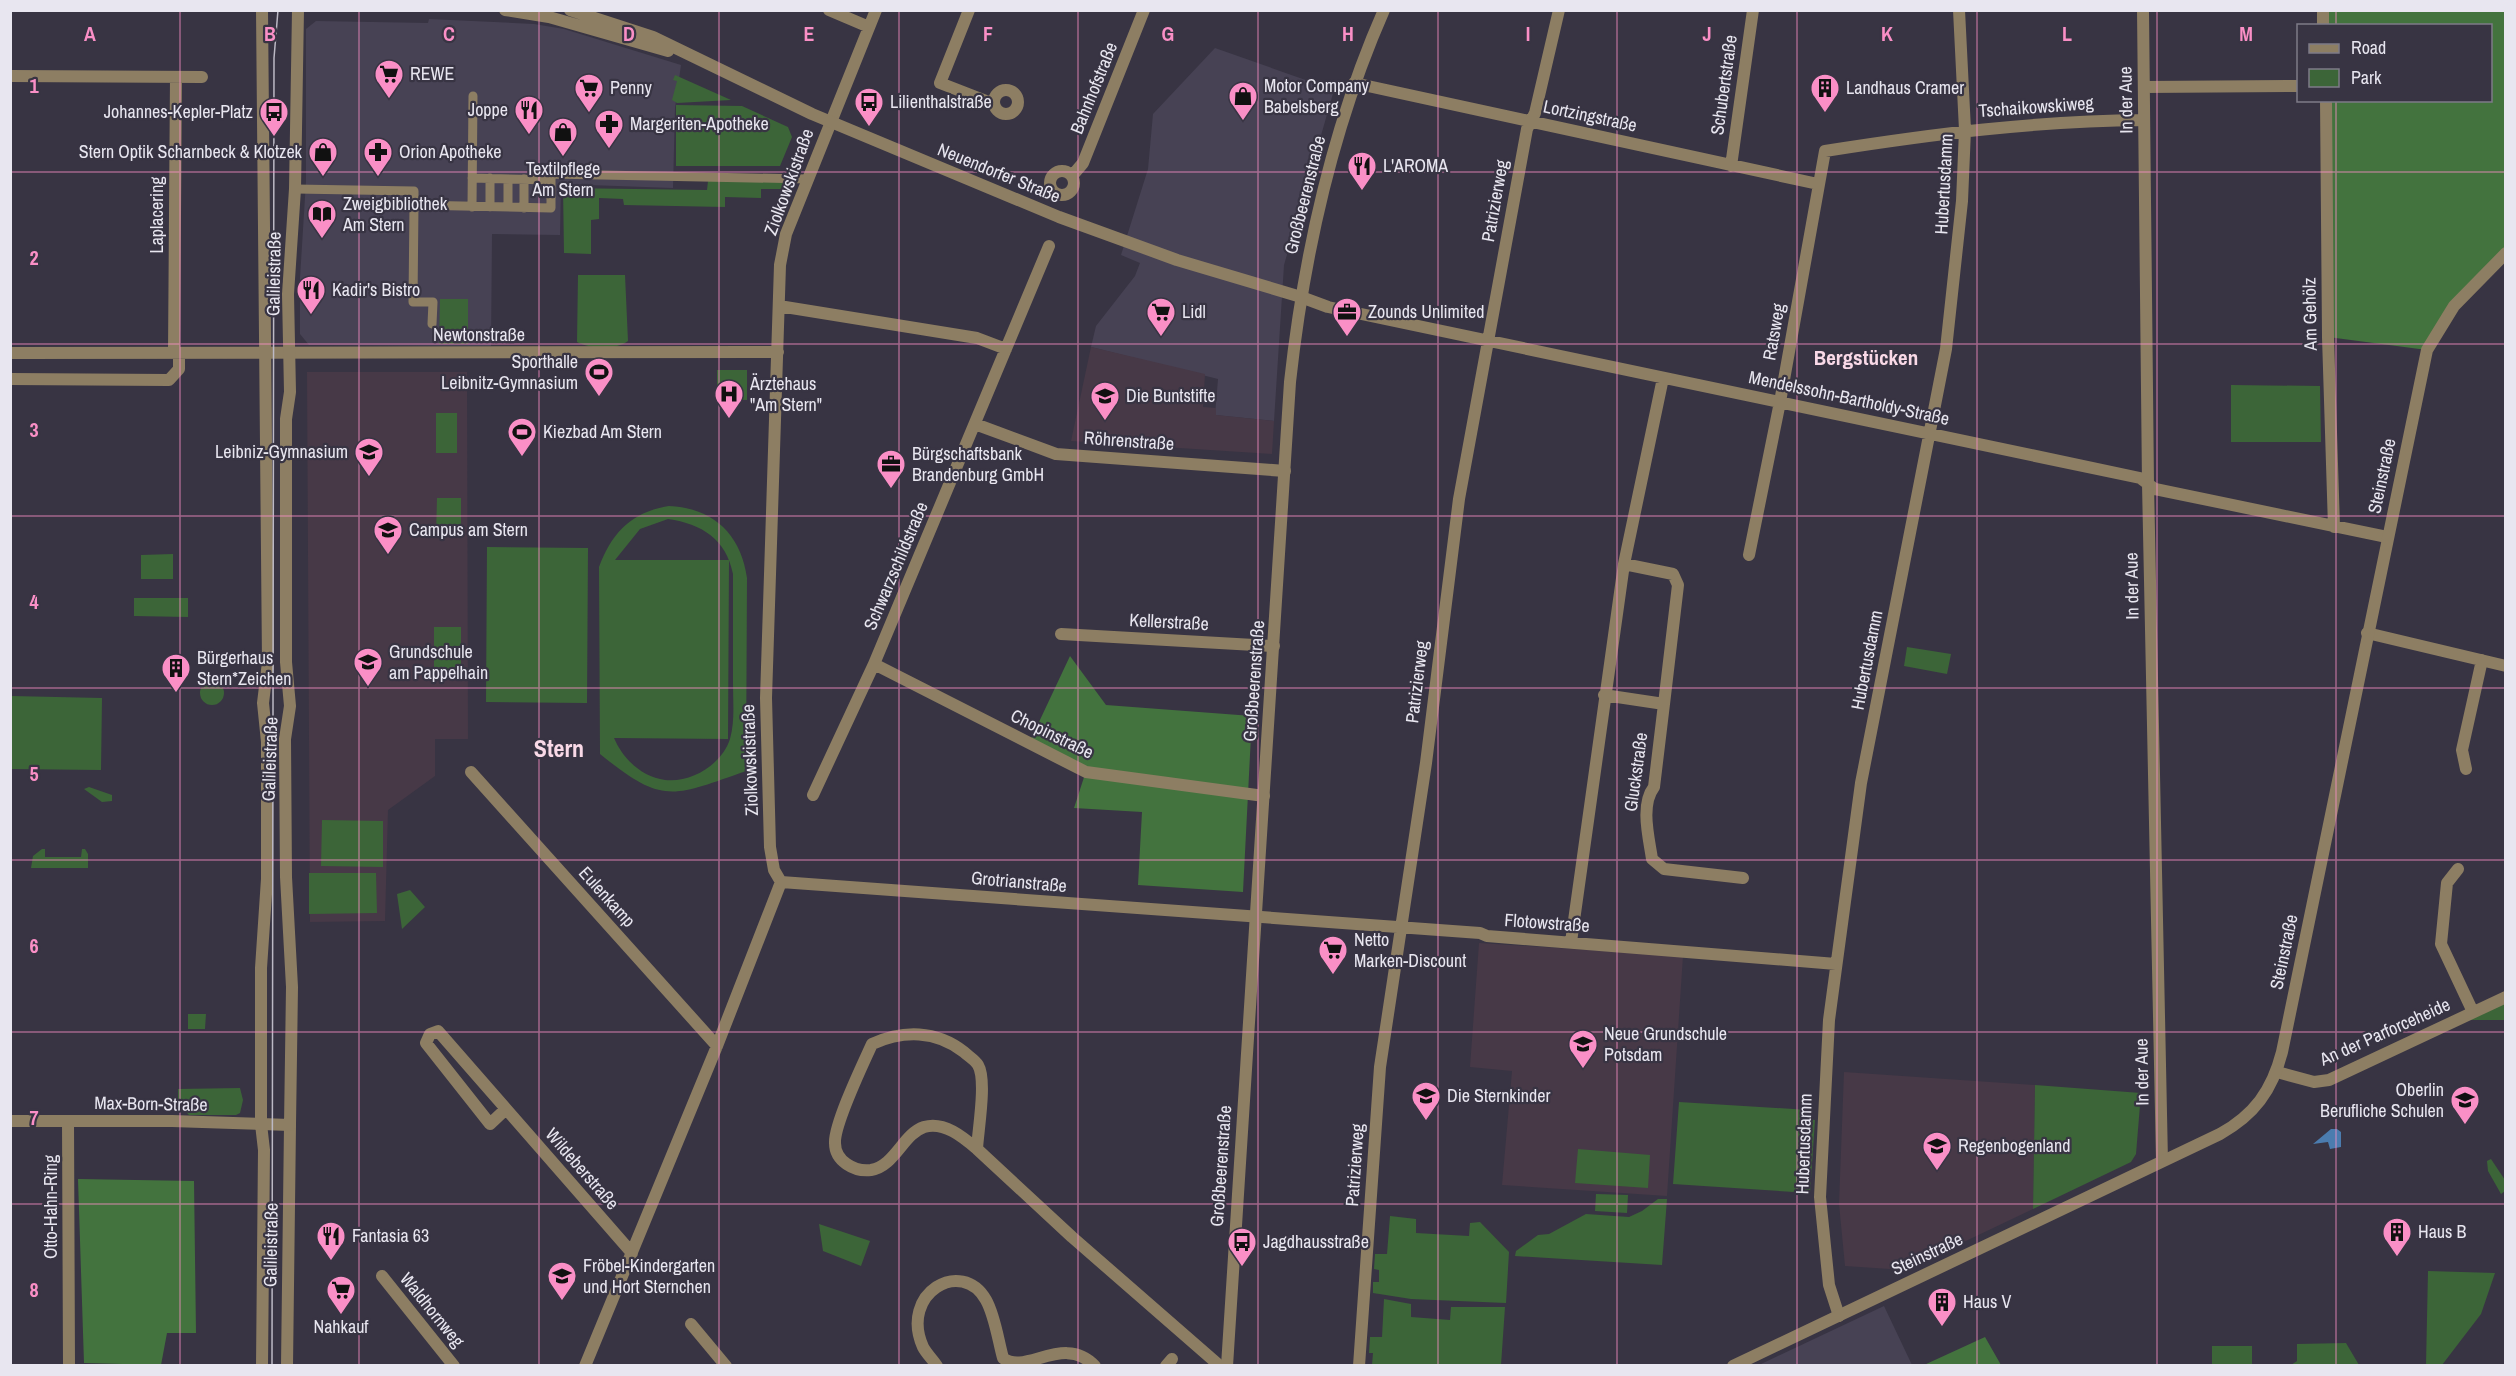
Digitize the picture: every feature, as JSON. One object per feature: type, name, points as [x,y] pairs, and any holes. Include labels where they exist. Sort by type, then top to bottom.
[{"type":"street","name":"Galileistraße","points":[[262,10],[262,228],[265,292],[263,392],[268,423],[268,662],[263,703],[267,742],[267,879],[261,968],[261,1124],[264,1150],[262,1365]]},
{"type":"street","name":"Galileistraße","points":[[287,1365],[292,987],[286,877],[285,739],[290,706],[286,662],[286,419],[290,392],[289,277],[295,189],[298,10]]},
{"type":"street","name":"Neuendorfer Straße","points":[[505,10],[549,17],[693,58]]},
{"type":"street","name":"Neuendorfer Straße","points":[[570,10],[653,37],[831,122],[1059,217],[1178,260],[1301,297]]},
{"type":"street","points":[[829,10],[869,27]]},
{"type":"street","points":[[831,122],[876,10]]},
{"type":"street","points":[[969,10],[940,83],[994,104]]},
{"type":"street","name":"Bahnhofstraße","points":[[1072,176],[1083,163],[1144,10]]},
{"type":"street","name":"Großbeerenstraße","points":[[1227,1365],[1290,382],[1301,297],[1317,218],[1354,83],[1384,10]]},
{"type":"street","name":"Patrizierweg","points":[[1359,1365],[1380,1067],[1425,763],[1459,499],[1527,129],[1535,113],[1560,10]]},
{"type":"street","name":"Schubertstraße","points":[[1731,165],[1753,10]]},
{"type":"street","name":"Hubertusdamm","points":[[1839,1317],[1829,1286],[1820,1197],[1823,1097],[1836,964],[1861,783],[1931,434],[1957,270],[1965,130],[1959,10]]},
{"type":"street","name":"In der Aue","points":[[2143,10],[2148,484],[2162,1161]]},
{"type":"street","points":[[10,76],[202,77]]},
{"type":"street","name":"Laplacering","points":[[176,77],[176,353]]},
{"type":"street","name":"Lortzingstraße","points":[[1354,83],[1818,184]]},
{"type":"street","points":[[2144,87],[2297,86]]},
{"type":"street","points":[[472,207],[473,96]]},
{"type":"street","name":"Am Gehölz","points":[[2326,102],[2328,337],[2334,527]]},
{"type":"street","name":"Tschaikowskiweg","points":[[1825,151],[1965,130],[2067,121],[2144,120]]},
{"type":"street","name":"Ziolkowskistraße","points":[[781,882],[771,859],[766,769],[766,686],[780,265],[786,234],[831,122]]},
{"type":"street","name":"Ratsweg","points":[[1749,555],[1780,402],[1825,151]]},
{"type":"street","points":[[414,205],[551,208],[551,174],[808,178]]},
{"type":"street","points":[[472,178],[551,180]]},
{"type":"street","points":[[490,178],[490,207]]},
{"type":"street","points":[[508,179],[508,207]]},
{"type":"street","points":[[524,179],[524,208]]},
{"type":"street","points":[[295,189],[414,191],[413,302],[433,302],[432,324]]},
{"type":"street","name":"Schwarzschildstraße","points":[[813,795],[874,664],[1049,246]]},
{"type":"street","name":"Steinstraße","points":[[1733,1365],[1839,1317],[2220,1134],[2244,1119],[2264,1098],[2277,1072],[2427,350],[2454,306],[2505,253]]},
{"type":"street","name":"Mendelssohn-Bartholdy-Straße","points":[[1301,297],[1328,307],[2140,478],[2155,489],[2388,537]]},
{"type":"street","points":[[779,306],[977,338],[1006,349]]},
{"type":"street","name":"Newtonstraße","points":[[10,353],[778,352]]},
{"type":"street","points":[[10,379],[169,380],[179,369],[176,353]]},
{"type":"street","points":[[1571,942],[1624,564],[1663,378]]},
{"type":"street","name":"Röhrenstraße","points":[[975,424],[1056,454],[1285,471]]},
{"type":"street","name":"Gluckstraße","points":[[1624,564],[1673,574],[1678,585],[1654,787],[1650,792],[1647,816],[1652,859],[1664,869],[1743,878]]},
{"type":"street","points":[[2367,633],[2505,666]]},
{"type":"street","name":"Kellerstraße","points":[[1061,634],[1274,646]]},
{"type":"street","points":[[2466,769],[2462,750],[2482,660]]},
{"type":"street","name":"Chopinstraße","points":[[874,664],[1086,772],[1264,796]]},
{"type":"street","points":[[1604,695],[1664,704]]},
{"type":"street","name":"Eulenkamp","points":[[471,772],[717,1046]]},
{"type":"street","name":"An der Parforceheide","points":[[2458,869],[2447,883],[2441,944],[2473,1012]]},
{"type":"street","points":[[585,1365],[717,1046],[781,882]]},
{"type":"street","name":"Grotrianstraße","points":[[781,882],[1255,918]]},
{"type":"street","name":"Flotowstraße","points":[[1255,918],[1480,933],[1487,936],[1836,964]]},
{"type":"street","name":"An der Parforceheide","points":[[2277,1072],[2314,1082],[2329,1080],[2505,997]]},
{"type":"street","name":"Wildeberstraße","points":[[506,1109],[490,1124],[426,1043],[430,1034],[438,1031],[632,1253]]},
{"type":"street","points":[[977,1149],[981,1077],[978,1064],[953,1044],[935,1036],[892,1035],[872,1044],[851,1093],[835,1142],[838,1156],[847,1166],[870,1170],[888,1161],[922,1127],[936,1126],[957,1132],[1072,1237],[1220,1365]]},
{"type":"street","name":"Max-Born-Straße","points":[[10,1121],[68,1120],[290,1125]]},
{"type":"street","name":"Otto-Hahn-Ring","points":[[68,1120],[69,1365]]},
{"type":"street","name":"Waldhornweg","points":[[382,1276],[454,1365]]},
{"type":"street","points":[[937,1365],[923,1347],[917,1317],[918,1308],[922,1299],[931,1290],[952,1282],[970,1286],[986,1300],[1003,1358],[1010,1363],[1019,1364],[1069,1352],[1084,1356],[1095,1365]]},
{"type":"street","points":[[691,1324],[726,1365]]},
{"type":"shaded area","points":[[429,19],[534,24],[564,29],[681,65],[675,108],[673,188],[561,184],[560,235],[492,234],[491,346],[309,345],[300,334],[300,278],[306,181],[306,29],[316,21],[428,23]]},
{"type":"shaded area","points":[[1215,48],[1334,90],[1284,265],[1274,421],[1215,415],[1218,379],[1091,347],[1096,326],[1135,276],[1140,263],[1121,255],[1148,169],[1153,114]]},
{"type":"shaded area","points":[[1091,347],[1205,374],[1203,407],[1216,408],[1216,415],[1274,421],[1272,454],[1071,441]]},
{"type":"shaded area","name":"Campus am Stern","points":[[307,372],[467,372],[468,739],[435,739],[435,776],[388,810],[385,921],[310,922]]},
{"type":"shaded area","name":"Neue Grundschule Potsdam","points":[[1479,943],[1683,956],[1667,1196],[1502,1185],[1512,1071],[1470,1067]]},
{"type":"shaded area","name":"Regenbogenland","points":[[1844,1072],[2035,1085],[2033,1209],[1905,1270],[1845,1266],[1839,1204]]},
{"type":"shaded area","points":[[1884,1306],[1912,1365],[1759,1365]]},
{"type":"green space","points":[[2323,11],[2505,11],[2505,253],[2454,306],[2427,350],[2328,337],[2326,102],[2492,102],[2492,24],[2323,24]]},
{"type":"green space","points":[[675,75],[731,100],[677,103],[672,100],[677,81],[673,80]]},
{"type":"green space","points":[[676,105],[742,106],[788,127],[792,137],[780,166],[676,166]]},
{"type":"green space","points":[[708,181],[781,181],[791,189],[761,189],[761,198],[725,197],[725,207],[624,205],[623,199],[599,198],[599,219],[591,220],[591,254],[564,253],[563,188],[707,190]]},
{"type":"green space","points":[[578,275],[625,275],[628,341],[617,346],[603,348],[577,342]]},
{"type":"green space","points":[[440,299],[468,299],[468,344],[439,344]]},
{"type":"green space","points":[[717,370],[747,370],[747,400],[717,399]]},
{"type":"green space","points":[[2231,385],[2320,386],[2321,442],[2231,442]]},
{"type":"green space","points":[[436,413],[457,413],[457,453],[436,453]]},
{"type":"green space","points":[[437,498],[461,498],[461,535],[436,535]]},
{"type":"green space","points":[[669,506],[699,512],[711,518],[731,536],[744,562],[747,578],[746,771],[684,790],[654,789],[639,782],[600,754],[599,567],[617,534],[644,513]],"holes":[[[668,519],[692,525],[711,535],[725,551],[729,560],[615,560],[640,529]],[[729,561],[733,574],[733,725],[730,739],[713,764],[695,775],[675,780],[665,780],[649,775],[628,760],[614,738],[728,739]]]},
{"type":"green space","points":[[487,547],[588,548],[587,703],[486,702]]},
{"type":"green space","points":[[173,554],[173,579],[141,579],[141,555]]},
{"type":"green space","points":[[134,598],[188,598],[188,617],[134,616]]},
{"type":"green space","points":[[434,627],[461,627],[461,679],[434,679]]},
{"type":"green space","points":[[1907,647],[1951,654],[1947,674],[1904,666]]},
{"type":"green space","points":[[1070,656],[1106,705],[1252,716],[1243,892],[1138,885],[1142,812],[1074,808],[1087,768],[1031,739]]},
{"type":"green space","points":[[212,681],[217,682],[223,688],[223,698],[217,704],[212,705],[207,704],[201,698],[200,693],[201,688],[207,682]]},
{"type":"green space","points":[[11,696],[102,698],[101,770],[11,769]]},
{"type":"green space","points":[[89,787],[112,795],[112,801],[102,802],[84,789]]},
{"type":"green space","points":[[322,820],[383,821],[383,867],[321,866]]},
{"type":"green space","points":[[45,849],[45,857],[81,857],[82,849],[85,849],[88,854],[88,868],[31,868],[33,856]]},
{"type":"green space","points":[[309,873],[376,873],[377,913],[309,914]]},
{"type":"green space","points":[[410,890],[425,907],[402,929],[397,894]]},
{"type":"green space","points":[[2505,1002],[2505,1020],[2468,1020]]},
{"type":"green space","points":[[188,1014],[206,1014],[205,1029],[188,1029]]},
{"type":"green space","points":[[2035,1085],[2141,1093],[2136,1154],[2131,1162],[2033,1209]]},
{"type":"green space","points":[[240,1088],[243,1100],[240,1113],[236,1115],[189,1115],[178,1103],[178,1089]]},
{"type":"green space","points":[[1679,1102],[1809,1110],[1808,1119],[1815,1120],[1810,1193],[1673,1184]]},
{"type":"green space","points":[[1578,1149],[1650,1155],[1648,1188],[1575,1183]]},
{"type":"green space","points":[[2491,1159],[2505,1180],[2505,1191],[2501,1194],[2488,1171],[2487,1161]]},
{"type":"green space","points":[[78,1179],[194,1181],[196,1333],[167,1333],[161,1365],[84,1363]]},
{"type":"green space","points":[[1596,1194],[1628,1195],[1627,1213],[1595,1211]]},
{"type":"green space","points":[[1658,1199],[1667,1199],[1662,1265],[1515,1256],[1516,1251],[1538,1235],[1549,1234],[1586,1214],[1629,1217]]},
{"type":"green space","points":[[1390,1216],[1416,1219],[1416,1233],[1469,1236],[1470,1223],[1480,1222],[1509,1252],[1506,1303],[1411,1299],[1373,1293],[1373,1282],[1379,1282],[1379,1270],[1374,1269],[1375,1254],[1387,1254]]},
{"type":"green space","points":[[819,1224],[870,1241],[861,1266],[823,1251]]},
{"type":"green space","points":[[2428,1271],[2495,1273],[2481,1314],[2442,1365],[2426,1365]]},
{"type":"green space","points":[[1384,1299],[1411,1304],[1411,1317],[1450,1320],[1451,1307],[1505,1307],[1501,1365],[1372,1365],[1373,1353],[1369,1353],[1370,1337],[1382,1337]]},
{"type":"green space","points":[[1985,1337],[2001,1365],[1924,1365]]},
{"type":"green space","points":[[2346,1343],[2359,1365],[2291,1365],[2297,1361],[2297,1344]]},
{"type":"green space","points":[[2212,1346],[2252,1346],[2252,1365],[2212,1365]]},
{"type":"water","points":[[2331,1129],[2341,1132],[2341,1147],[2330,1149],[2328,1142],[2313,1144]]},
{"type":"tram line","points":[[272,1366],[274,58],[278,10]]},
{"type":"place","name":"REWE","points":[[389,100]]},
{"type":"place","name":"Penny","points":[[589,114]]},
{"type":"place","name":"Landhaus Cramer","points":[[1825,114]]},
{"type":"place","name":"Motor Company Babelsberg","points":[[1243,122]]},
{"type":"place","name":"Lilienthalstraße","points":[[869,128]]},
{"type":"place","name":"Joppe","points":[[529,136]]},
{"type":"place","name":"Johannes-Kepler-Platz","points":[[274,138]]},
{"type":"place","name":"Margeriten-Apotheke","points":[[609,150]]},
{"type":"place","name":"Textilpflege Am Stern","points":[[563,158]]},
{"type":"place","name":"Stern Optik Scharnbeck & Klotzek","points":[[323,178]]},
{"type":"place","name":"Orion Apotheke","points":[[378,178]]},
{"type":"place","name":"L'AROMA","points":[[1362,192]]},
{"type":"place","name":"Zweigbibliothek Am Stern","points":[[322,240]]},
{"type":"place","name":"Kadir's Bistro","points":[[311,316]]},
{"type":"place","name":"Lidl","points":[[1161,338]]},
{"type":"place","name":"Zounds Unlimited","points":[[1347,338]]},
{"type":"place","name":"Sporthalle Leibnitz-Gymnasium","points":[[599,398]]},
{"type":"place","name":"Ärztehaus \"Am Stern\"","points":[[729,420]]},
{"type":"place","name":"Die Buntstifte","points":[[1105,422]]},
{"type":"place","name":"Kiezbad Am Stern","points":[[522,458]]},
{"type":"place","name":"Leibniz-Gymnasium","points":[[369,478]]},
{"type":"place","name":"Bürgschaftsbank Brandenburg GmbH","points":[[891,490]]},
{"type":"place","name":"Campus am Stern","points":[[388,556]]},
{"type":"place","name":"Grundschule am Pappelhain","points":[[368,688]]},
{"type":"place","name":"Bürgerhaus Stern*Zeichen","points":[[176,694]]},
{"type":"place","name":"Netto Marken-Discount","points":[[1333,976]]},
{"type":"place","name":"Neue Grundschule Potsdam","points":[[1583,1070]]},
{"type":"place","name":"Die Sternkinder","points":[[1426,1122]]},
{"type":"place","name":"Oberlin Berufliche Schulen","points":[[2465,1126]]},
{"type":"place","name":"Regenbogenland","points":[[1937,1172]]},
{"type":"place","name":"Haus B","points":[[2397,1258]]},
{"type":"place","name":"Fantasia 63","points":[[331,1262]]},
{"type":"place","name":"Jagdhausstraße","points":[[1242,1268]]},
{"type":"place","name":"Fröbel-Kindergarten und Hort Sternchen","points":[[562,1302]]},
{"type":"place","name":"Nahkauf","points":[[341,1316]]},
{"type":"place","name":"Haus V","points":[[1942,1328]]},
{"type":"district","name":"Bergstücken","points":[[1866,358]]},
{"type":"district","name":"Stern","points":[[559,749]]}]
